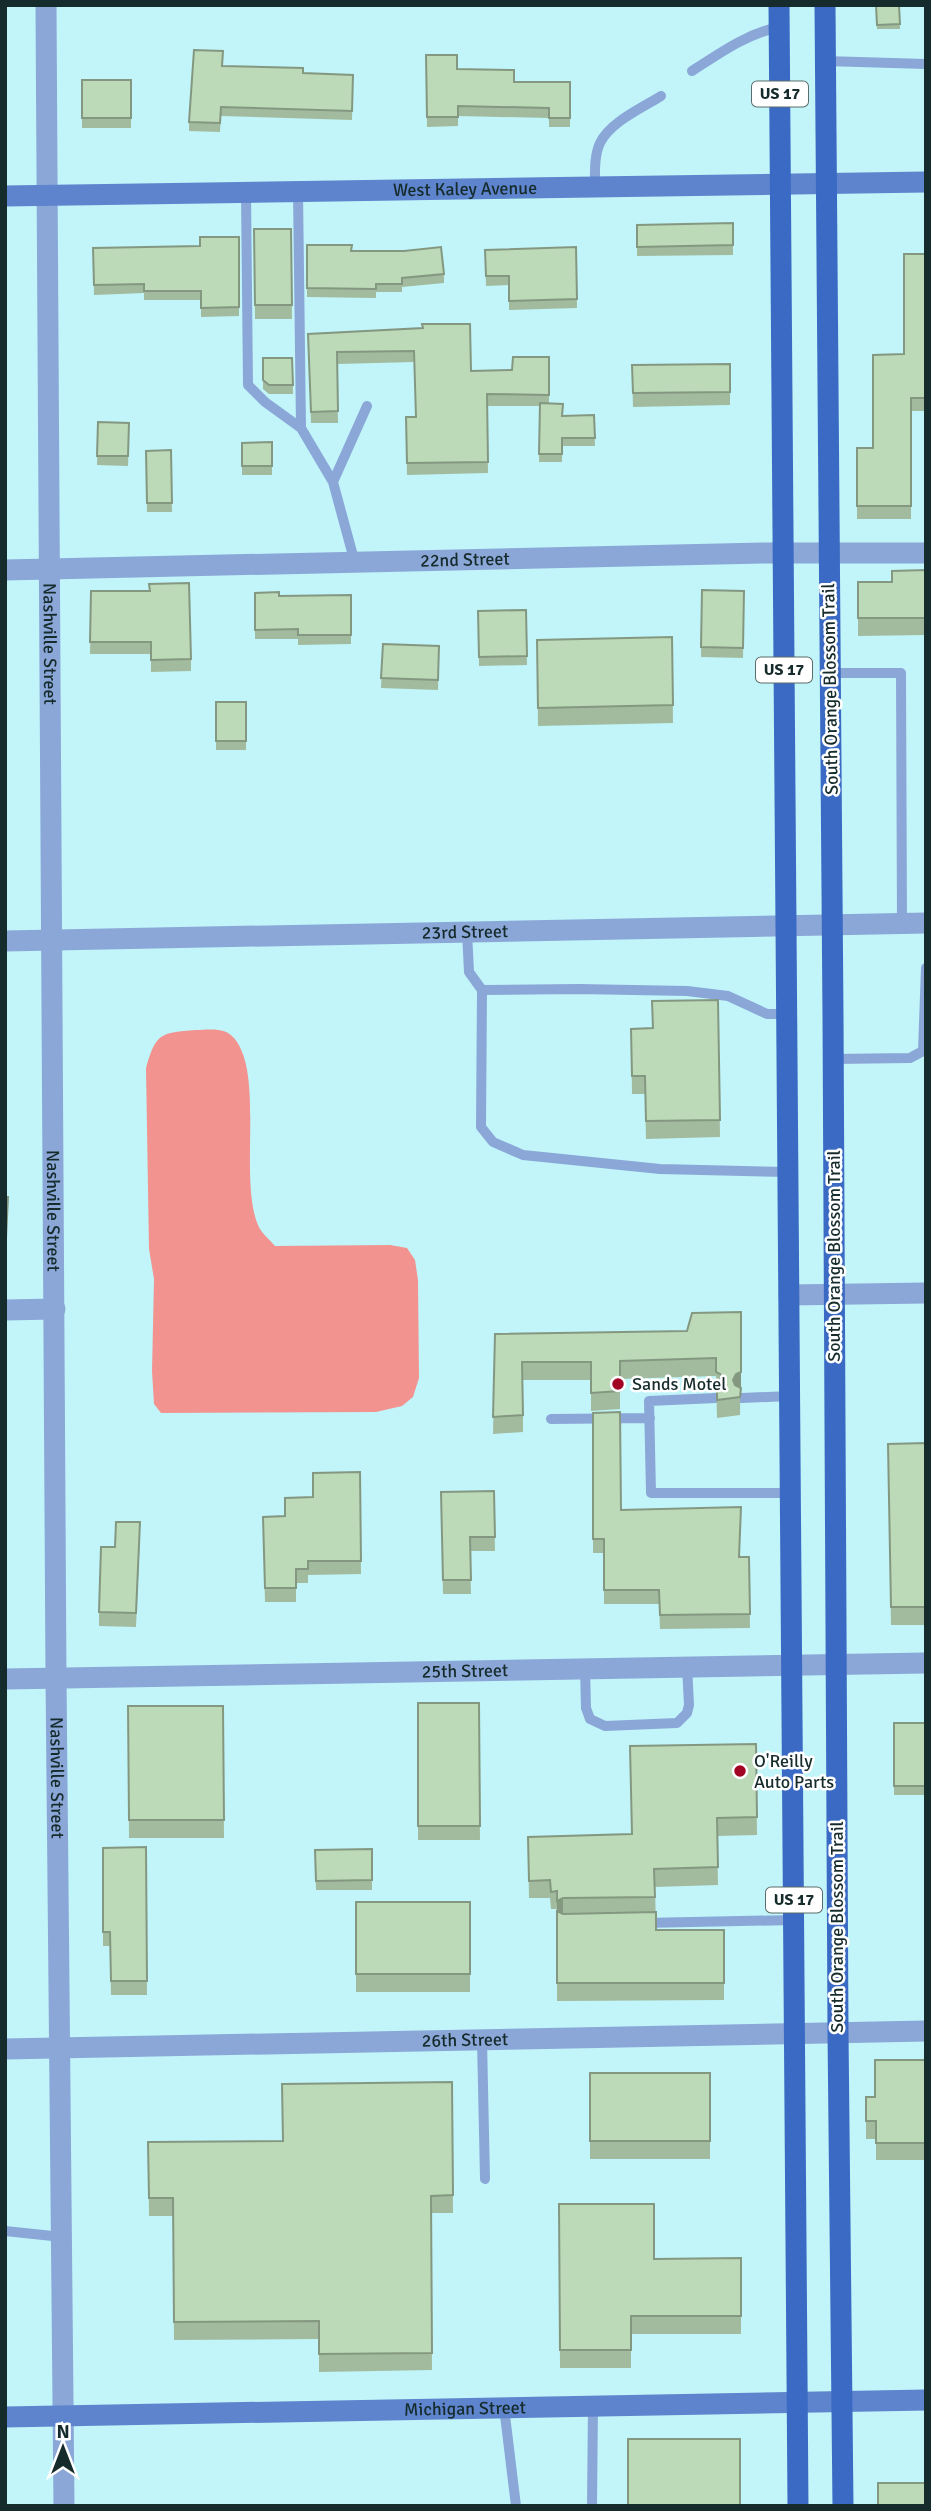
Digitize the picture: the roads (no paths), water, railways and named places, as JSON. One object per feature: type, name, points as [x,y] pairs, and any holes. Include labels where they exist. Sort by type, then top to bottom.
[{"type":"main road","name":"South Orange Blossom Trail","points":[[825,5],[843,2506]]},
{"type":"main road","name":"US 17","points":[[779,16],[798,2506]]},
{"type":"street","name":"Nashville Street","points":[[46,5],[64,2506]]},
{"type":"street","name":"West Kaley Avenue","points":[[5,196],[926,182]]},
{"type":"street","name":"22nd Street","points":[[5,570],[926,553]]},
{"type":"street","name":"23rd Street","points":[[5,941],[926,923]]},
{"type":"street","points":[[789,1294],[926,1293]]},
{"type":"street","points":[[5,1310],[55,1309]]},
{"type":"street","name":"25th Street","points":[[5,1679],[926,1663]]},
{"type":"street","name":"26th Street","points":[[5,2049],[926,2031]]},
{"type":"street","name":"Michigan Street","points":[[5,2417],[926,2400]]},
{"type":"lane","points":[[692,71],[760,31],[779,16]]},
{"type":"lane","points":[[825,61],[926,64]]},
{"type":"lane","points":[[595,187],[595,163],[601,142],[623,121],[661,96]]},
{"type":"lane","points":[[298,191],[301,428]]},
{"type":"lane","points":[[246,192],[248,385],[265,402],[301,428],[332,482],[355,562]]},
{"type":"lane","points":[[332,482],[368,406]]},
{"type":"lane","points":[[830,673],[901,673],[902,924]]},
{"type":"lane","points":[[467,932],[469,972],[482,990],[481,1127],[493,1142],[523,1154],[660,1169],[788,1172]]},
{"type":"lane","points":[[833,1059],[910,1058],[923,1051],[926,968]]},
{"type":"lane","points":[[482,990],[687,990],[727,996],[767,1014],[787,1014]]},
{"type":"lane","points":[[741,1398],[790,1396]]},
{"type":"lane","points":[[716,1398],[649,1401],[651,1493],[790,1493]]},
{"type":"lane","points":[[551,1419],[650,1418]]},
{"type":"lane","points":[[584,1668],[586,1708],[590,1719],[605,1726],[631,1726],[677,1723],[687,1713],[687,1666]]},
{"type":"lane","points":[[625,1923],[794,1920]]},
{"type":"lane","points":[[482,2040],[485,2179]]},
{"type":"lane","points":[[5,2231],[62,2237]]},
{"type":"lane","points":[[592,2506],[593,2405]]},
{"type":"lane","points":[[504,2407],[516,2506]]},
{"type":"place","name":"Sands Motel","points":[[618,1384]]},
{"type":"place","name":"O'Reilly Auto Parts","points":[[740,1771]]}]
